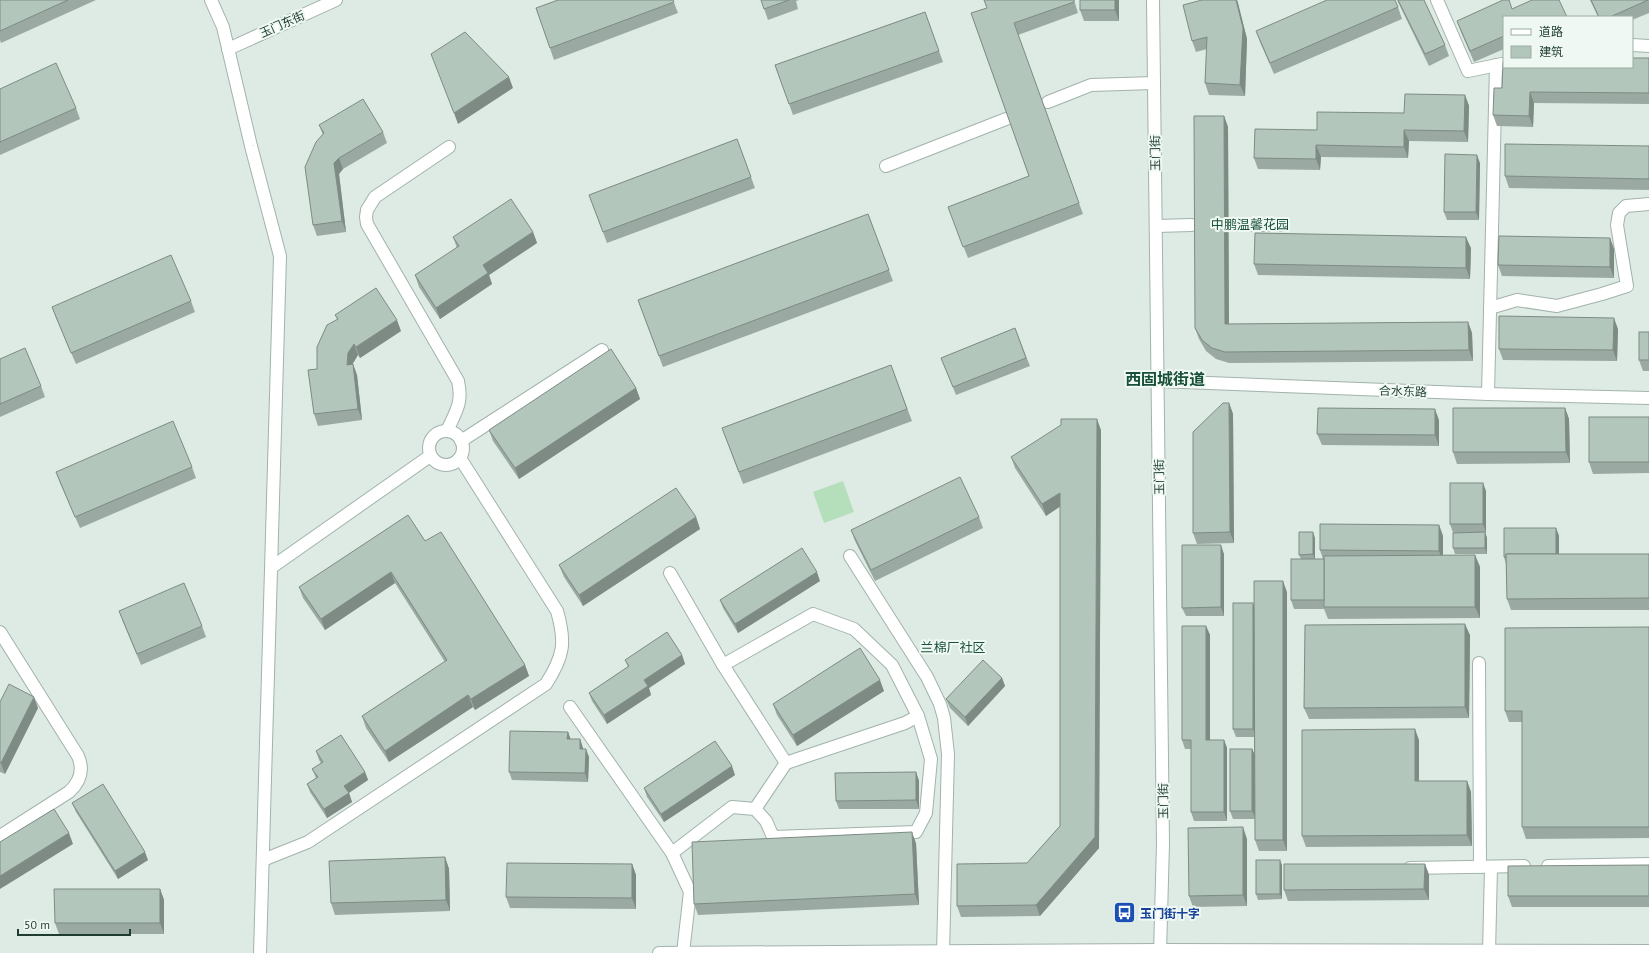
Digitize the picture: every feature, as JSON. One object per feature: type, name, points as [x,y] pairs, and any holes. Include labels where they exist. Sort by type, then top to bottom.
[{"type":"street","points":[[211,0],[223,26],[251,146],[280,256],[260,953]]},
{"type":"street","name":"玉门东街","points":[[228,49],[336,0]]},
{"type":"street","name":"玉门街","points":[[1153,0],[1163,843],[1160,951]]},
{"type":"street","points":[[1437,0],[1468,72],[1500,64],[1488,394]]},
{"type":"street","points":[[1633,45],[1649,46]]},
{"type":"street","points":[[1048,102],[1091,85],[1154,83]]},
{"type":"street","points":[[886,166],[1006,119]]},
{"type":"street","points":[[447,431],[460,404],[458,381],[367,224],[366,217],[367,210],[375,197],[449,147]]},
{"type":"street","points":[[1490,308],[1517,300],[1557,306],[1627,286],[1616,225],[1619,213],[1626,206],[1649,204]]},
{"type":"street","points":[[1156,226],[1192,225]]},
{"type":"street","points":[[1239,225],[1279,225]]},
{"type":"street","points":[[461,441],[602,350]]},
{"type":"street","name":"合水东路","points":[[1158,381],[1488,394],[1649,398]]},
{"type":"street","points":[[447,431],[453,433],[461,441],[463,447],[460,458],[456,462],[444,466],[439,464],[430,456],[429,450],[432,439],[436,434],[447,431]]},
{"type":"street","points":[[272,567],[430,456]]},
{"type":"street","points":[[263,860],[308,842],[546,684],[557,667],[562,649],[562,629],[557,611],[460,458]]},
{"type":"street","points":[[850,556],[927,677],[940,704],[944,718],[948,754],[943,952]]},
{"type":"street","points":[[670,573],[722,665],[786,763]]},
{"type":"street","points":[[672,853],[732,807],[755,809],[766,821],[773,837],[916,832],[926,813],[931,760],[918,716],[892,665],[854,629],[813,614],[722,665]]},
{"type":"street","points":[[0,632],[78,756],[81,764],[81,772],[75,786],[69,792],[0,836]]},
{"type":"street","points":[[1479,663],[1489,952]]},
{"type":"street","points":[[570,708],[672,853],[690,892],[683,953]]},
{"type":"street","points":[[755,809],[786,763],[905,723],[918,716]]},
{"type":"street","points":[[1395,868],[1649,864]]},
{"type":"street","points":[[659,953],[1649,951]]},
{"type":"green space","points":[[843,481],[854,512],[824,523],[813,492]]},
{"type":"building","points":[[0,0],[68,0],[0,31]]},
{"type":"building","points":[[558,0],[673,0],[674,2],[550,48],[536,8]]},
{"type":"building","points":[[761,0],[789,0],[764,9]]},
{"type":"building","points":[[984,0],[1074,0],[1074,2],[1014,23],[1079,203],[963,247],[948,207],[1029,176],[971,13],[987,8]]},
{"type":"building","points":[[1080,0],[1115,0],[1115,10],[1080,10]]},
{"type":"building","points":[[1202,0],[1236,0],[1243,28],[1240,85],[1205,83],[1207,37],[1192,41],[1183,5]]},
{"type":"building","points":[[1327,0],[1395,0],[1398,7],[1270,63],[1256,31]]},
{"type":"building","points":[[1398,0],[1424,0],[1445,45],[1425,54]]},
{"type":"building","points":[[1503,0],[1509,0],[1512,9],[1532,0],[1559,0],[1567,16],[1503,16],[1503,36],[1470,51],[1457,21]]},
{"type":"building","points":[[1591,0],[1648,0],[1612,16],[1599,16]]},
{"type":"building","points":[[925,12],[939,51],[789,104],[775,65]]},
{"type":"building","points":[[465,32],[509,77],[454,113],[431,54]]},
{"type":"building","points":[[1633,58],[1649,58],[1649,93],[1530,92],[1529,116],[1493,115],[1494,88],[1502,88],[1503,62],[1503,68],[1633,68]]},
{"type":"building","points":[[56,63],[76,108],[0,142],[0,89]]},
{"type":"building","points":[[1405,94],[1465,95],[1464,131],[1404,130],[1404,147],[1316,145],[1316,159],[1254,158],[1255,129],[1317,130],[1317,112],[1404,113]]},
{"type":"building","points":[[363,99],[383,132],[339,158],[334,163],[342,221],[313,225],[305,167],[316,142],[324,133],[319,125]]},
{"type":"building","points":[[1194,116],[1224,116],[1225,324],[1468,322],[1469,350],[1225,352],[1212,348],[1202,340],[1195,328]]},
{"type":"building","points":[[737,139],[751,177],[603,232],[589,195]]},
{"type":"building","points":[[1505,144],[1649,146],[1649,179],[1505,176]]},
{"type":"building","points":[[1445,154],[1477,155],[1476,212],[1444,212]]},
{"type":"building","points":[[511,199],[533,232],[483,265],[488,273],[436,308],[415,275],[459,246],[453,237]]},
{"type":"building","points":[[868,214],[889,270],[659,356],[638,300]]},
{"type":"building","points":[[1255,233],[1466,237],[1466,268],[1254,264]]},
{"type":"building","points":[[1499,236],[1610,238],[1610,267],[1498,265]]},
{"type":"building","points":[[171,255],[191,301],[71,353],[52,307]]},
{"type":"building","points":[[376,288],[397,320],[356,347],[354,344],[348,353],[347,365],[353,364],[358,409],[314,414],[308,370],[317,369],[317,347],[327,325],[338,319],[335,315]]},
{"type":"building","points":[[1499,316],[1614,318],[1613,350],[1499,349]]},
{"type":"building","points":[[1015,328],[1026,358],[953,387],[941,358]]},
{"type":"building","points":[[1639,332],[1649,332],[1649,360],[1639,360]]},
{"type":"building","points":[[25,348],[41,386],[0,404],[0,359]]},
{"type":"building","points":[[611,349],[636,388],[515,468],[489,430]]},
{"type":"building","points":[[891,365],[907,409],[739,472],[722,428]]},
{"type":"building","points":[[1223,403],[1229,403],[1230,532],[1193,533],[1193,432]]},
{"type":"building","points":[[1318,408],[1435,409],[1435,435],[1317,434]]},
{"type":"building","points":[[1453,408],[1565,408],[1566,452],[1453,452]]},
{"type":"building","points":[[1589,417],[1649,417],[1649,462],[1589,462]]},
{"type":"building","points":[[1061,419],[1097,419],[1095,837],[1036,905],[957,906],[957,864],[1027,863],[1060,826],[1060,493],[1042,504],[1011,457],[1061,425]]},
{"type":"building","points":[[173,421],[192,467],[75,517],[56,472]]},
{"type":"building","points":[[960,477],[979,517],[871,570],[851,530]]},
{"type":"building","points":[[1450,483],[1483,483],[1483,524],[1450,524]]},
{"type":"building","points":[[676,488],[696,517],[579,595],[559,565]]},
{"type":"building","points":[[408,515],[425,541],[441,532],[525,665],[471,699],[468,695],[385,751],[362,716],[447,660],[391,572],[321,619],[299,587]]},
{"type":"building","points":[[1320,524],[1439,525],[1439,551],[1320,550]]},
{"type":"building","points":[[1504,528],[1556,528],[1556,554],[1506,554],[1506,557],[1504,557]]},
{"type":"building","points":[[1299,532],[1313,532],[1313,554],[1299,555]]},
{"type":"building","points":[[1485,532],[1485,548],[1453,548],[1453,533]]},
{"type":"building","points":[[1182,545],[1221,545],[1221,607],[1182,608]]},
{"type":"building","points":[[802,548],[817,572],[735,624],[720,600]]},
{"type":"building","points":[[1506,554],[1649,554],[1649,598],[1507,599]]},
{"type":"building","points":[[1475,555],[1475,607],[1324,607],[1324,556]]},
{"type":"building","points":[[1291,559],[1324,559],[1324,600],[1291,600]]},
{"type":"building","points":[[1254,581],[1283,581],[1283,840],[1255,840]]},
{"type":"building","points":[[184,583],[202,626],[137,654],[119,611]]},
{"type":"building","points":[[1233,603],[1253,603],[1253,729],[1233,729]]},
{"type":"building","points":[[1465,624],[1465,707],[1304,708],[1305,625]]},
{"type":"building","points":[[1182,626],[1206,626],[1206,740],[1224,740],[1224,812],[1191,812],[1191,740],[1182,740]]},
{"type":"building","points":[[1649,627],[1649,827],[1522,827],[1522,711],[1505,711],[1505,628]]},
{"type":"building","points":[[667,632],[682,655],[644,680],[648,686],[604,715],[589,693],[629,666],[625,660]]},
{"type":"building","points":[[860,648],[880,680],[793,735],[773,704]]},
{"type":"building","points":[[983,660],[1002,678],[965,717],[946,699]]},
{"type":"building","points":[[9,684],[34,697],[0,763],[0,702]]},
{"type":"building","points":[[1415,729],[1415,781],[1467,781],[1467,835],[1302,836],[1302,730]]},
{"type":"building","points":[[510,731],[568,732],[567,739],[580,739],[580,749],[586,749],[585,773],[509,772]]},
{"type":"building","points":[[341,735],[365,772],[344,786],[349,793],[324,809],[307,784],[318,777],[312,769],[323,762],[316,751]]},
{"type":"building","points":[[715,741],[732,766],[661,814],[644,788]]},
{"type":"building","points":[[1230,749],[1252,749],[1252,811],[1230,811]]},
{"type":"building","points":[[916,772],[916,800],[836,801],[835,773]]},
{"type":"building","points":[[103,784],[145,852],[115,871],[72,803]]},
{"type":"building","points":[[54,809],[69,833],[0,876],[0,842]]},
{"type":"building","points":[[1243,827],[1243,895],[1189,896],[1188,828]]},
{"type":"building","points":[[912,832],[915,894],[694,904],[692,842]]},
{"type":"building","points":[[445,857],[446,900],[331,903],[329,861]]},
{"type":"building","points":[[1256,860],[1280,860],[1280,894],[1256,894]]},
{"type":"building","points":[[507,863],[632,864],[632,898],[506,897]]},
{"type":"building","points":[[1284,864],[1425,864],[1424,889],[1284,890]]},
{"type":"building","points":[[1649,865],[1649,896],[1508,896],[1508,866]]},
{"type":"building","points":[[54,889],[160,889],[160,923],[55,923]]},
{"type":"place","name":"玉门街十字","points":[[1125,913]]},
{"type":"district","name":"中鹏温馨花园","points":[[1250,224]]},
{"type":"district","name":"西固城街道","points":[[1165,379]]},
{"type":"district","name":"兰棉厂社区","points":[[953,647]]}]
